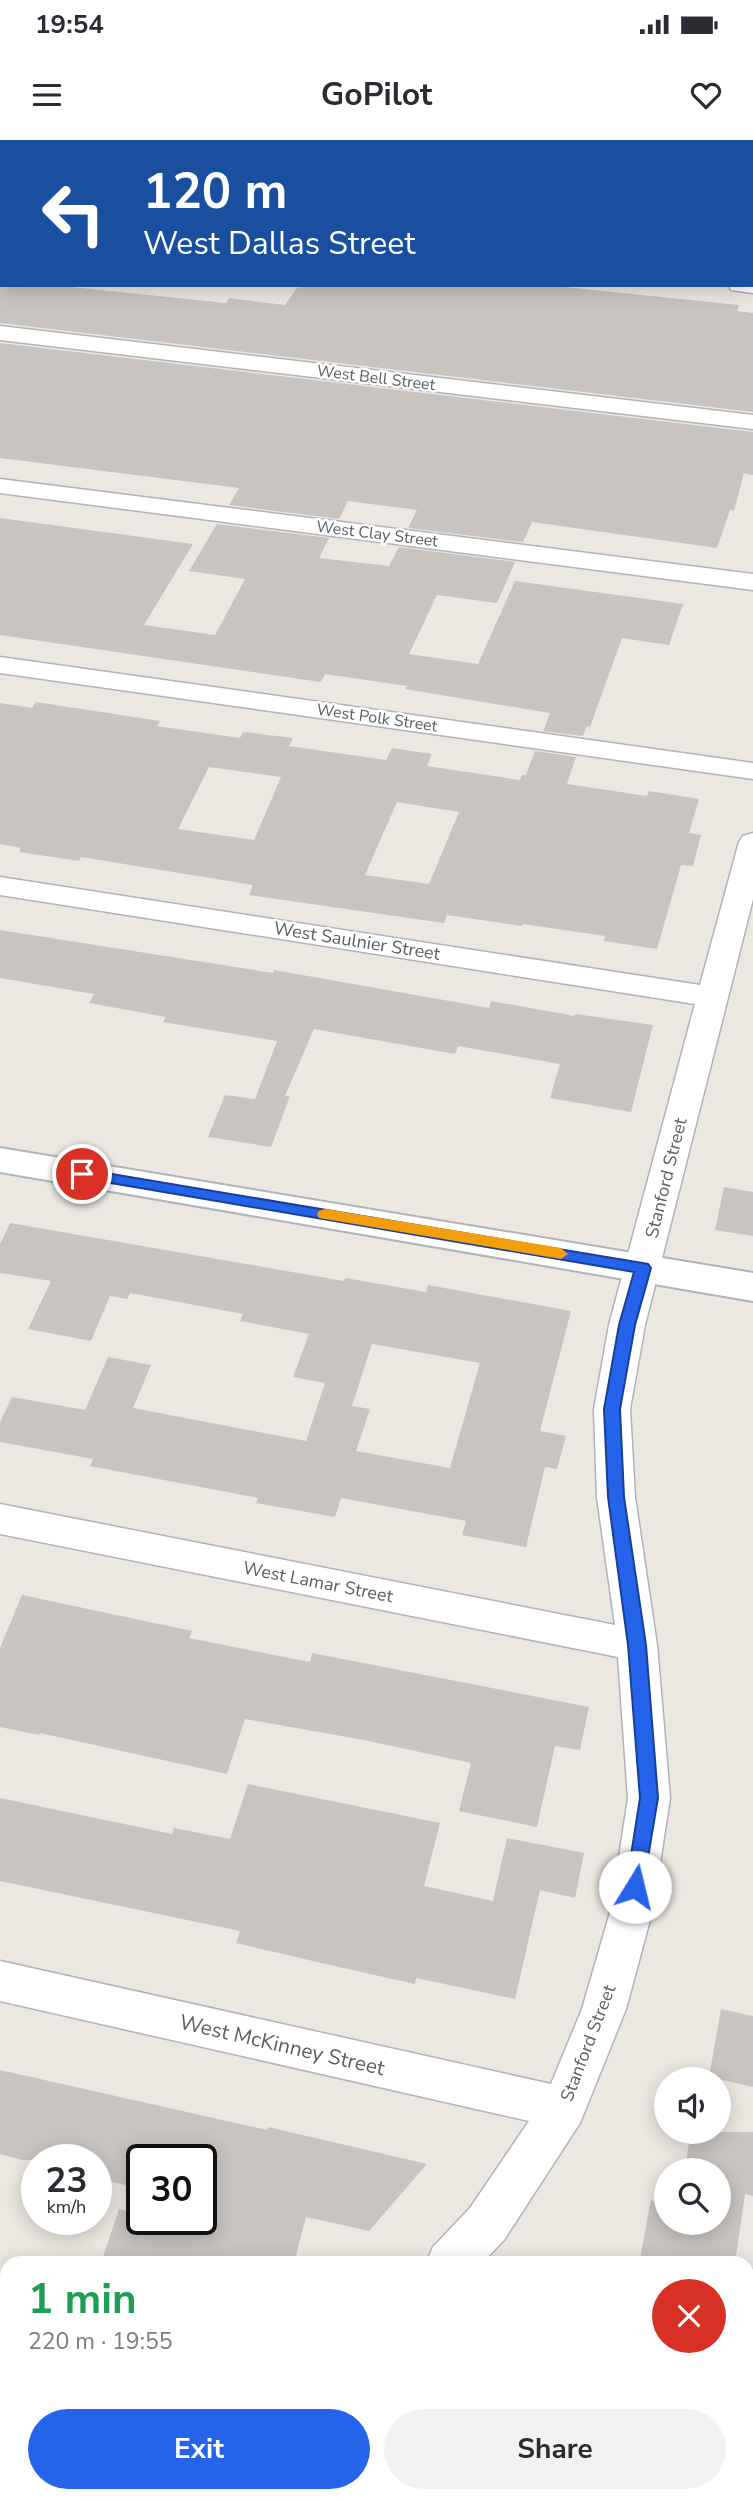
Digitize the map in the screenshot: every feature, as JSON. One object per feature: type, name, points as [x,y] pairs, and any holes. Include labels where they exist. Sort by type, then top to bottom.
[{"type":"main road","points":[[0,1160],[753,1287]]},
{"type":"street","name":"West Bell Street","points":[[0,333],[753,422]]},
{"type":"street","name":"West Clay Street","points":[[0,486],[753,582]]},
{"type":"street","name":"West Polk Street","points":[[0,665],[753,771]]},
{"type":"street","name":"Stanford Street","points":[[457,2256],[487,2224],[564,2108],[604,2009],[632,1909],[649,1798],[637,1645],[616,1497],[612,1409],[627,1325],[753,842]]},
{"type":"street","name":"West Saulnier Street","points":[[0,886],[713,997]]},
{"type":"street","name":"West Lamar Street","points":[[0,1519],[637,1645]]},
{"type":"street","name":"West McKinney Street","points":[[0,1982],[564,2108]]},
{"type":"building","points":[[0,287],[71,287],[226,303],[229,298],[285,305],[298,287],[564,287],[739,305],[737,311],[753,313],[753,412],[0,323]]},
{"type":"building","points":[[0,343],[753,432],[753,475],[744,473],[734,511],[730,510],[717,548],[532,522],[523,542],[408,528],[417,510],[348,501],[339,519],[229,505],[239,488],[0,458]]},
{"type":"building","points":[[0,518],[193,544],[144,625],[215,635],[245,579],[189,571],[217,524],[329,538],[319,558],[389,566],[399,547],[515,562],[497,603],[437,595],[409,654],[478,664],[515,581],[683,604],[669,645],[622,638],[590,727],[587,726],[583,736],[543,731],[550,713],[405,689],[407,686],[325,674],[321,682],[0,635]]},
{"type":"building","points":[[36,702],[160,721],[157,726],[240,738],[243,732],[293,738],[289,746],[386,760],[392,748],[432,754],[427,766],[520,780],[522,775],[526,775],[535,751],[576,757],[567,784],[647,796],[649,791],[699,799],[689,833],[701,835],[693,866],[681,865],[657,949],[604,941],[605,936],[523,924],[522,926],[447,915],[444,923],[249,895],[253,885],[81,857],[79,861],[19,852],[21,848],[0,844],[0,703],[32,708]],"holes":[[[209,767],[281,777],[254,840],[178,829]],[[397,802],[459,812],[429,884],[365,875]]]},
{"type":"building","points":[[0,930],[273,973],[274,970],[489,1008],[491,1001],[575,1016],[653,1025],[631,1112],[550,1098],[560,1064],[458,1046],[455,1054],[314,1029],[285,1096],[290,1096],[271,1147],[208,1137],[225,1095],[255,1099],[277,1041],[163,1022],[166,1017],[89,1003],[94,994],[0,978]]},
{"type":"building","points":[[724,1187],[753,1192],[753,1236],[715,1230]]},
{"type":"building","points":[[10,1223],[344,1281],[345,1278],[426,1292],[428,1285],[571,1311],[540,1431],[566,1436],[557,1469],[545,1467],[526,1547],[462,1535],[466,1521],[341,1498],[335,1517],[256,1503],[258,1498],[90,1466],[93,1459],[0,1442],[0,1422],[12,1397],[85,1410],[108,1357],[151,1365],[133,1408],[306,1441],[325,1383],[293,1377],[309,1334],[240,1321],[243,1314],[130,1293],[127,1299],[110,1296],[91,1341],[28,1329],[51,1281],[0,1273],[0,1244]],"holes":[[[372,1344],[480,1363],[450,1468],[356,1451],[370,1409],[352,1406]]]},
{"type":"building","points":[[22,1595],[192,1631],[189,1638],[310,1662],[312,1653],[589,1707],[580,1750],[555,1746],[537,1827],[459,1811],[471,1763],[364,1740],[245,1719],[227,1774],[40,1733],[39,1735],[0,1727],[0,1648]]},
{"type":"building","points":[[248,1784],[440,1823],[424,1886],[493,1901],[507,1838],[584,1853],[575,1898],[540,1890],[515,1999],[416,1978],[415,1984],[330,1965],[236,1943],[240,1931],[0,1881],[0,1798],[172,1834],[174,1828],[230,1839]]},
{"type":"building","points":[[721,2009],[753,2016],[753,2087],[731,2082],[731,2067],[711,2067]]},
{"type":"building","points":[[0,2070],[427,2164],[369,2231],[306,2217],[296,2256],[103,2256],[119,2209],[126,2211],[126,2235],[217,2235],[217,2144],[126,2144],[126,2185],[112,2182],[112,2144],[21,2144],[21,2160],[0,2154]]},
{"type":"building","points":[[731,2132],[753,2132],[753,2196],[745,2194],[736,2256],[640,2256],[651,2200],[654,2201],[654,2235],[731,2235],[731,2158],[686,2158],[689,2144],[731,2144]]},
{"type":"slow traffic","points":[[325,1214],[561,1254]]},
{"type":"route","points":[[82,1174],[643,1268],[627,1325],[612,1409],[616,1497],[637,1645],[649,1798],[635,1887]]}]
